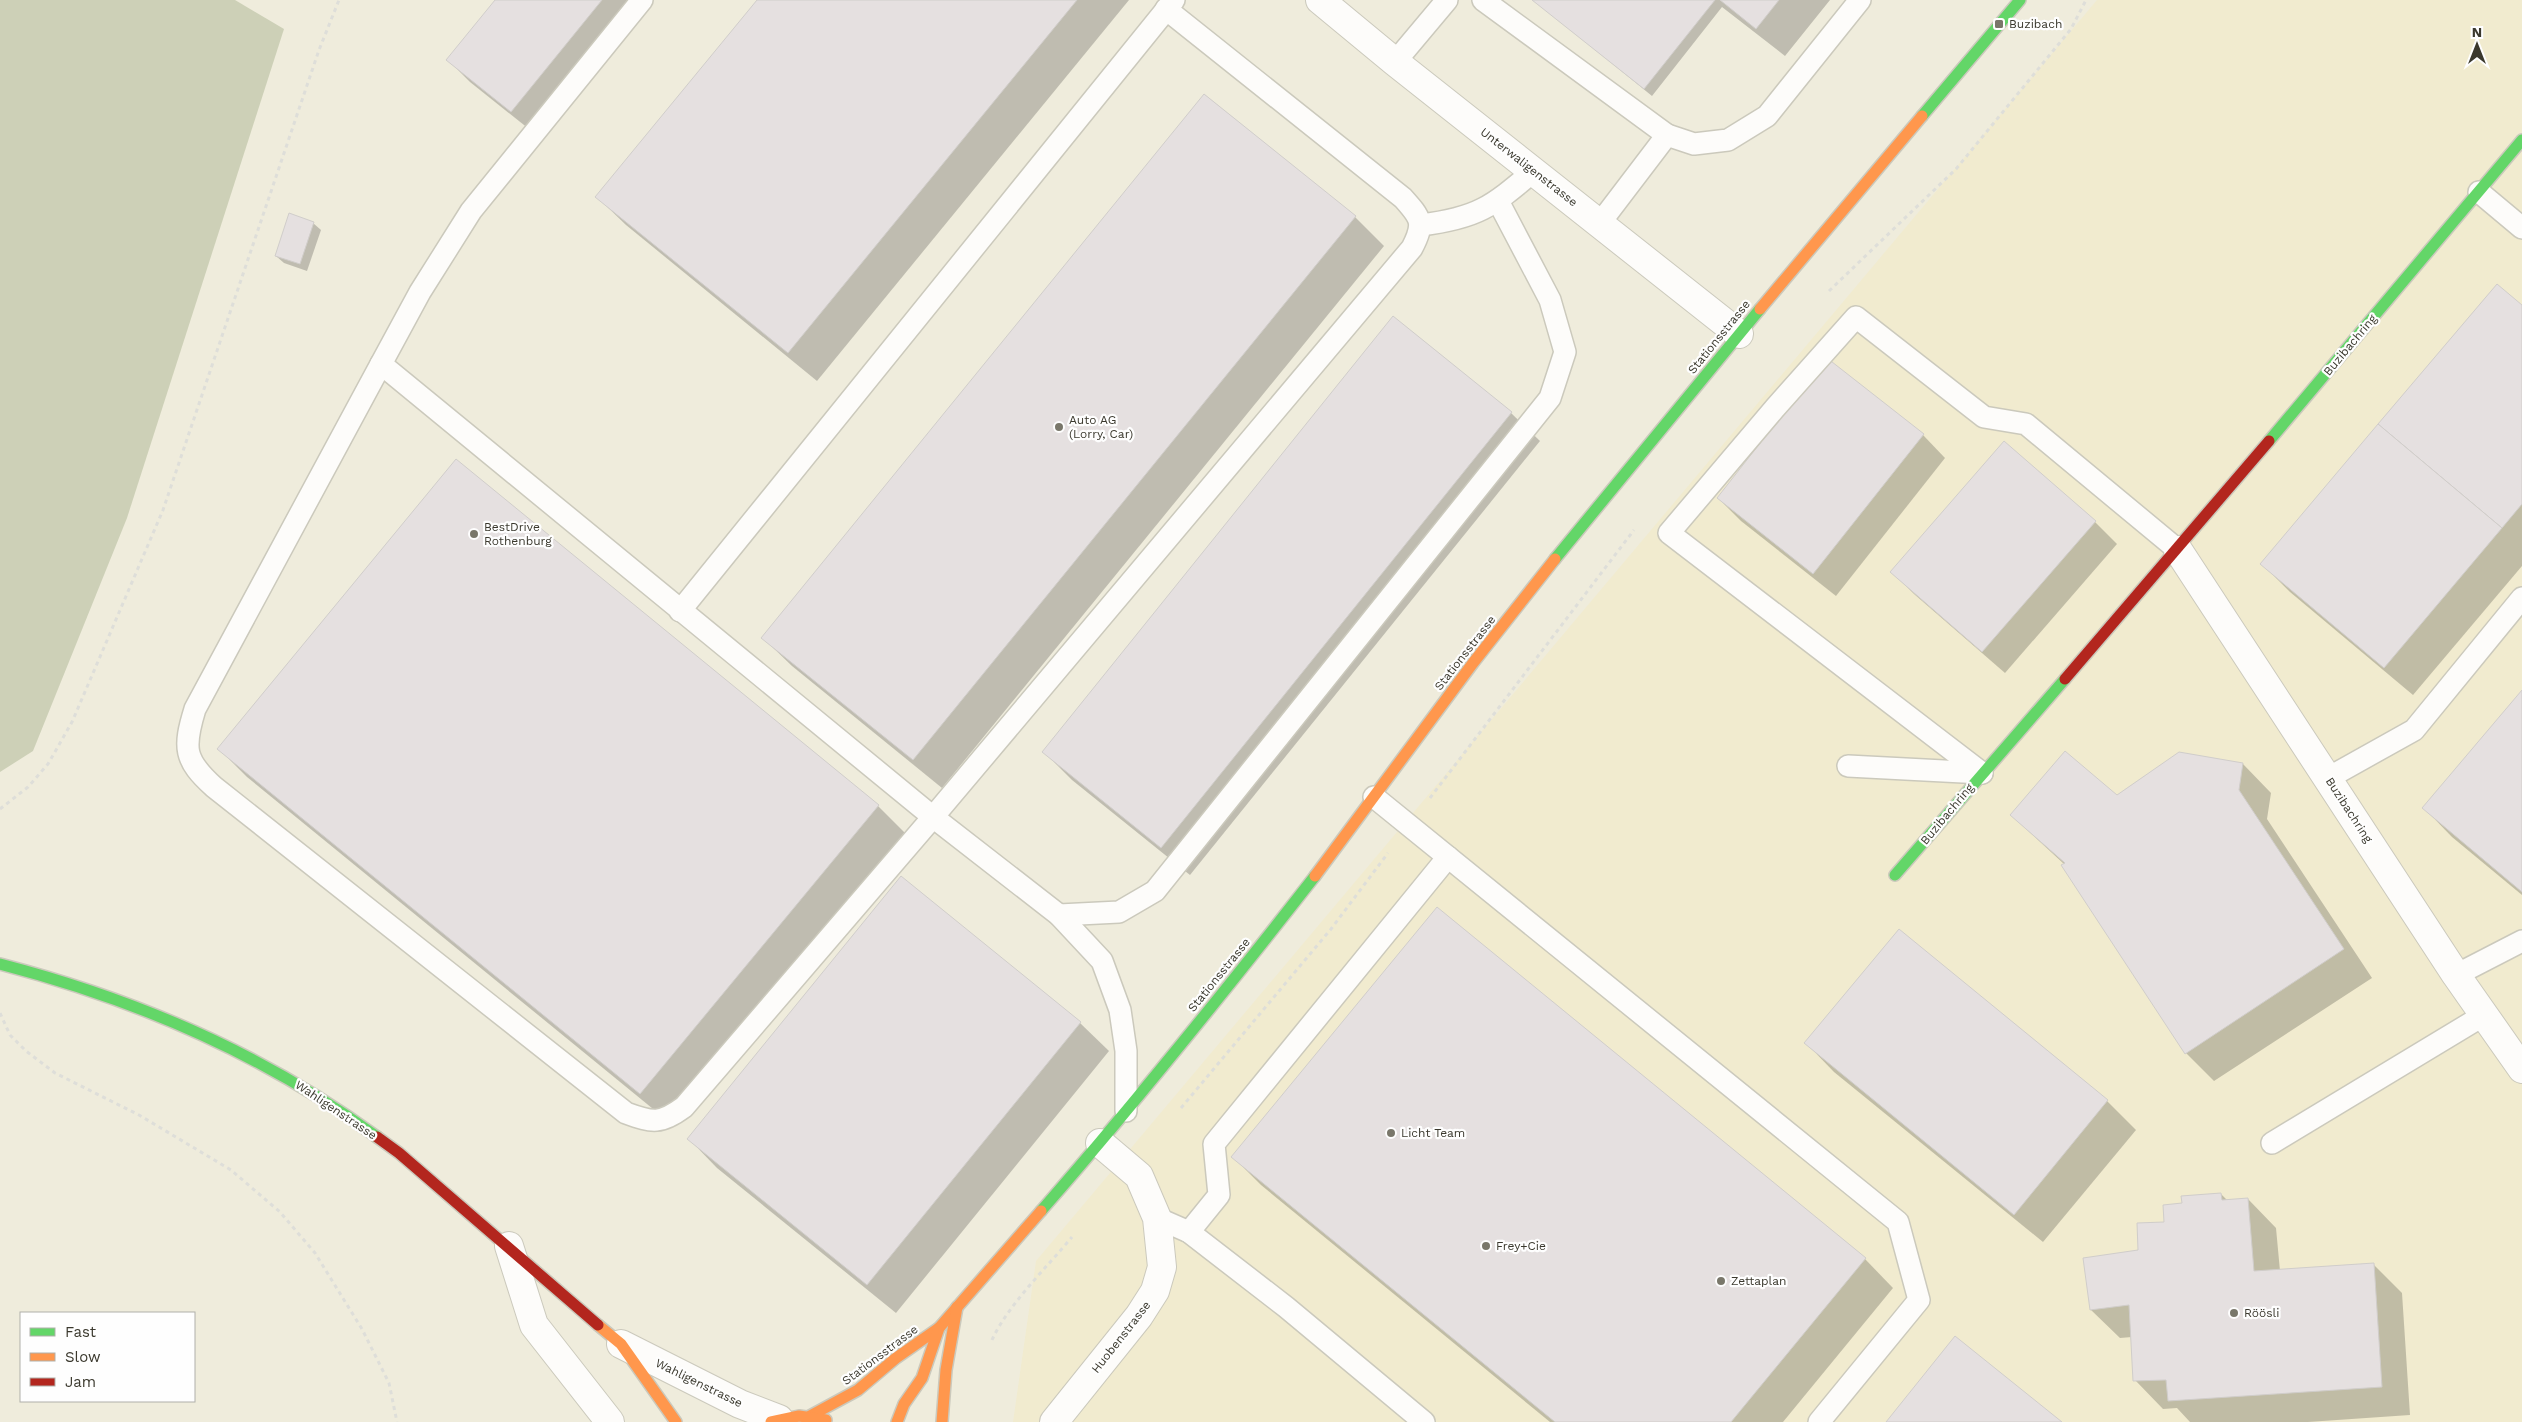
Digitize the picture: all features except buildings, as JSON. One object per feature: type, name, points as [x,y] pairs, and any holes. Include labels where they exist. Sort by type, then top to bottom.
[{"type":"main road","name":"Stationsstrasse","points":[[810,1416],[846,1398],[865,1385],[896,1358],[939,1328],[1100,1143],[1239,973],[1374,797],[1473,663],[1739,334],[2020,0]]},
{"type":"main road","name":"Buzibachring","points":[[1895,875],[2178,550],[2522,140]]},
{"type":"main road","name":"Wahligenstrasse","points":[[0,964],[66,981],[122,1000],[235,1050],[338,1109],[399,1153],[621,1344],[676,1422]]},
{"type":"main road","points":[[942,1422],[946,1370],[957,1307]]},
{"type":"main road","name":"Stationsstrasse","points":[[897,1422],[904,1404],[922,1378],[939,1328]]},
{"type":"main road","points":[[775,1420],[810,1416],[830,1422]]},
{"type":"street","name":"Unterwaligenstrasse","points":[[1320,0],[1395,62],[1739,334]]},
{"type":"street","name":"Buzibachring","points":[[2178,550],[2456,975],[2522,1069]]},
{"type":"street","name":"Huobenstrasse","points":[[1054,1422],[1139,1316],[1155,1292],[1162,1267],[1157,1218],[1139,1176],[1100,1143]]},
{"type":"street","points":[[509,1246],[534,1325],[610,1422]]},
{"type":"street","name":"Wahligenstrasse","points":[[621,1344],[775,1420]]},
{"type":"lane","points":[[642,0],[471,211],[420,292],[195,709],[189,728],[187,752],[196,771],[214,787],[626,1113],[644,1120],[659,1121],[684,1107],[932,818],[1412,248],[1421,225],[1417,213],[1403,198],[1170,5],[680,610]]},
{"type":"lane","points":[[1395,62],[1447,0]]},
{"type":"lane","points":[[1484,0],[1667,135],[1694,144],[1728,140],[1766,116],[1860,0]]},
{"type":"lane","points":[[1600,223],[1667,135]]},
{"type":"lane","points":[[1421,225],[1467,217],[1498,201],[1534,171]]},
{"type":"lane","points":[[2479,192],[2522,228]]},
{"type":"lane","points":[[1059,915],[1119,912],[1154,891],[1550,398],[1565,352],[1550,300],[1498,201]]},
{"type":"lane","points":[[1982,773],[1670,533],[1775,408],[1856,317],[1984,417],[2026,424],[2178,550]]},
{"type":"lane","points":[[381,364],[932,818],[1059,915],[1102,961],[1120,1010],[1126,1051],[1126,1111]]},
{"type":"lane","points":[[2328,778],[2414,730],[2522,598]]},
{"type":"lane","points":[[1848,766],[1982,773]]},
{"type":"lane","points":[[1374,797],[1898,1222],[1919,1300],[1819,1422]]},
{"type":"lane","points":[[1190,1232],[1219,1195],[1214,1144],[1448,857]]},
{"type":"lane","points":[[2456,975],[2522,941]]},
{"type":"lane","points":[[2272,1143],[2484,1015]]},
{"type":"lane","points":[[1157,1218],[1190,1232],[1286,1307],[1424,1422]]},
{"type":"path","points":[[0,809],[28,787],[48,764],[72,722],[163,510],[319,50],[340,0]]},
{"type":"path","points":[[1826,295],[1839,280],[1956,169],[2071,29],[2086,0]]},
{"type":"path","points":[[1181,1109],[1331,929],[1640,522]]},
{"type":"path","points":[[0,1013],[10,1035],[26,1051],[55,1072],[139,1115],[231,1170],[280,1212],[315,1253],[362,1329],[389,1383],[397,1422]]},
{"type":"path","points":[[989,1347],[996,1330],[1079,1229]]},
{"type":"shaded area","name":"Buzibach","points":[[2097,0],[2522,0],[2522,1422],[1013,1422],[1036,1261]]},
{"type":"green space","points":[[0,0],[235,0],[284,29],[127,518],[33,751],[0,772]]},
{"type":"traffic: fast","points":[[1922,116],[2020,0]]},
{"type":"traffic: fast","points":[[2269,441],[2522,140]]},
{"type":"traffic: fast","points":[[1555,559],[1760,309]]},
{"type":"traffic: fast","points":[[1895,875],[2065,679]]},
{"type":"traffic: fast","points":[[1041,1211],[1180,1045],[1315,876]]},
{"type":"traffic: fast","points":[[0,964],[100,994],[149,1012],[197,1033],[244,1055],[289,1080],[334,1107],[377,1137]]},
{"type":"traffic: slow","points":[[1760,309],[1922,116]]},
{"type":"traffic: slow","points":[[1315,876],[1473,663],[1555,559]]},
{"type":"traffic: slow","points":[[810,1416],[858,1390],[896,1358],[939,1328],[1041,1211]]},
{"type":"traffic: slow","points":[[942,1422],[946,1370],[957,1307]]},
{"type":"traffic: slow","points":[[598,1325],[621,1344],[676,1422]]},
{"type":"traffic: slow","points":[[897,1422],[904,1404],[922,1378],[939,1328]]},
{"type":"traffic: slow","points":[[771,1422],[799,1416],[826,1420]]},
{"type":"traffic: jam","points":[[2065,679],[2269,441]]},
{"type":"traffic: jam","points":[[377,1137],[399,1153],[598,1325]]},
{"type":"place","name":"Buzibach","points":[[1999,24]]},
{"type":"place","name":"Auto AG (Lorry, Car)","points":[[1059,427]]},
{"type":"place","name":"BestDrive Rothenburg","points":[[474,534]]},
{"type":"place","name":"Licht Team","points":[[1391,1133]]},
{"type":"place","name":"Frey+Cie","points":[[1486,1246]]},
{"type":"place","name":"Zettaplan","points":[[1721,1281]]},
{"type":"place","name":"Röösli","points":[[2234,1313]]}]
